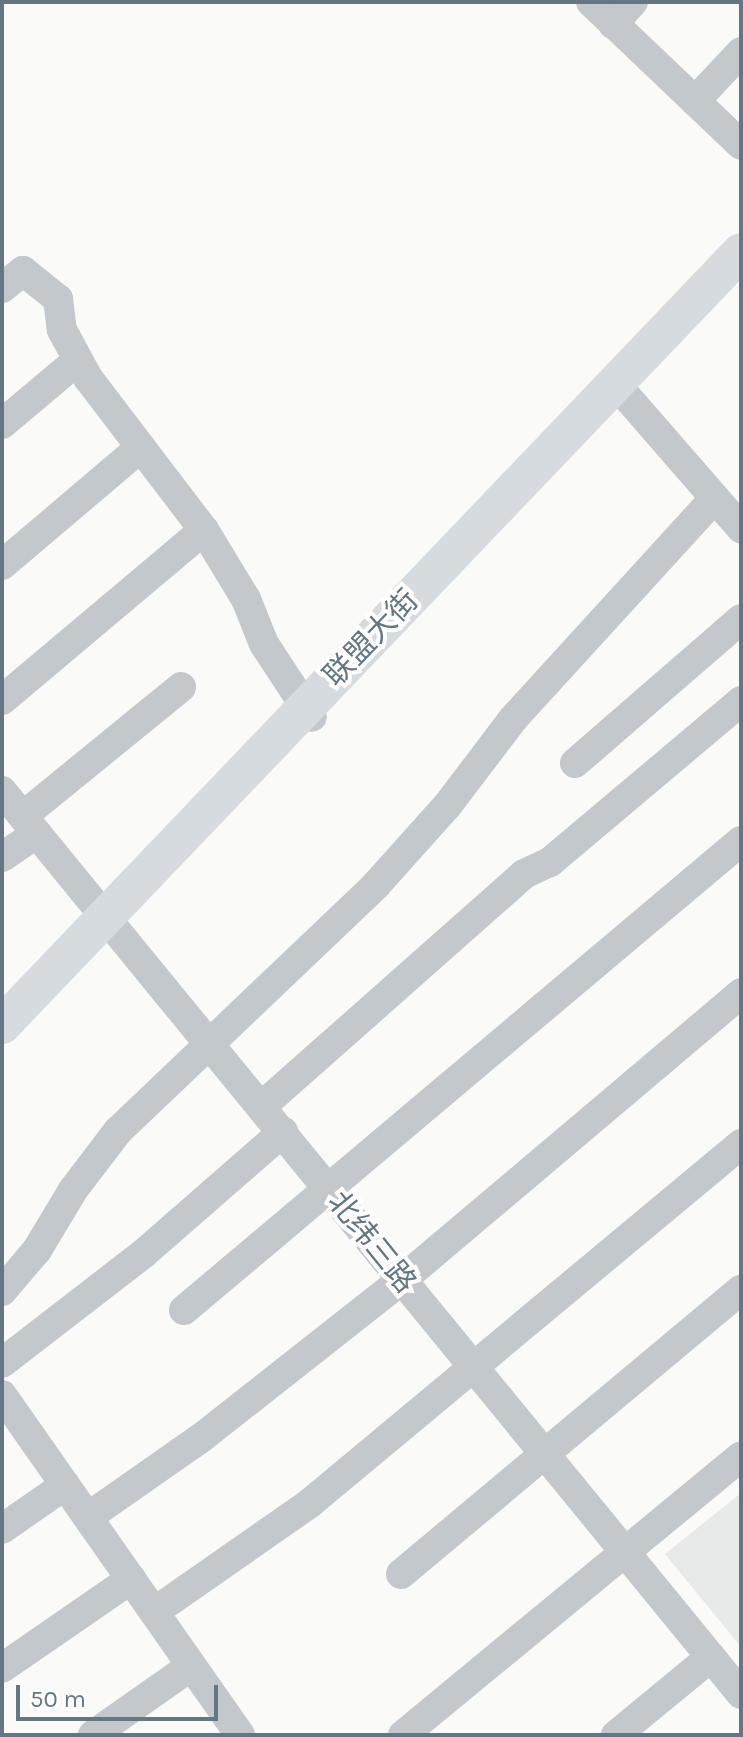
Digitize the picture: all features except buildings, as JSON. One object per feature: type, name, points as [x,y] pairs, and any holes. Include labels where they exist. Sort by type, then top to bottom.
[{"type":"main road","name":"联盟大街","points":[[2,1025],[110,920],[618,387],[741,252]]},
{"type":"main road","points":[[618,387],[741,270]]},
{"type":"main road","points":[[2,1039],[110,920]]},
{"type":"street","points":[[591,2],[623,13],[695,101],[741,145]]},
{"type":"street","points":[[695,101],[741,52]]},
{"type":"street","points":[[2,288],[23,271],[58,299],[62,330],[78,360],[204,530],[246,599],[264,644],[308,712]]},
{"type":"street","points":[[2,424],[78,360]]},
{"type":"street","points":[[618,387],[741,528]]},
{"type":"street","points":[[2,565],[141,447]]},
{"type":"street","points":[[2,1291],[37,1250],[73,1190],[118,1131],[376,885],[447,806],[513,719],[715,498]]},
{"type":"street","points":[[2,700],[204,530]]},
{"type":"street","points":[[575,763],[741,619]]},
{"type":"street","points":[[2,857],[30,824],[181,687]]},
{"type":"street","points":[[262,1106],[524,874],[550,862],[741,701]]},
{"type":"street","name":"北纬三路","points":[[2,791],[741,1694]]},
{"type":"street","points":[[184,1310],[741,841]]},
{"type":"street","points":[[88,1517],[201,1438],[403,1279],[741,993]]},
{"type":"street","points":[[2,1363],[143,1254],[283,1132]]},
{"type":"street","points":[[154,1612],[310,1503],[741,1144]]},
{"type":"street","points":[[401,1574],[741,1290]]},
{"type":"street","points":[[2,1395],[240,1735]]},
{"type":"street","points":[[403,1735],[741,1456]]},
{"type":"street","points":[[2,1529],[65,1485]]},
{"type":"street","points":[[2,1668],[131,1579]]},
{"type":"street","points":[[616,1735],[711,1657]]},
{"type":"street","points":[[93,1735],[191,1666]]},
{"type":"shaded area","points":[[741,1493],[741,1647],[665,1554]]}]
